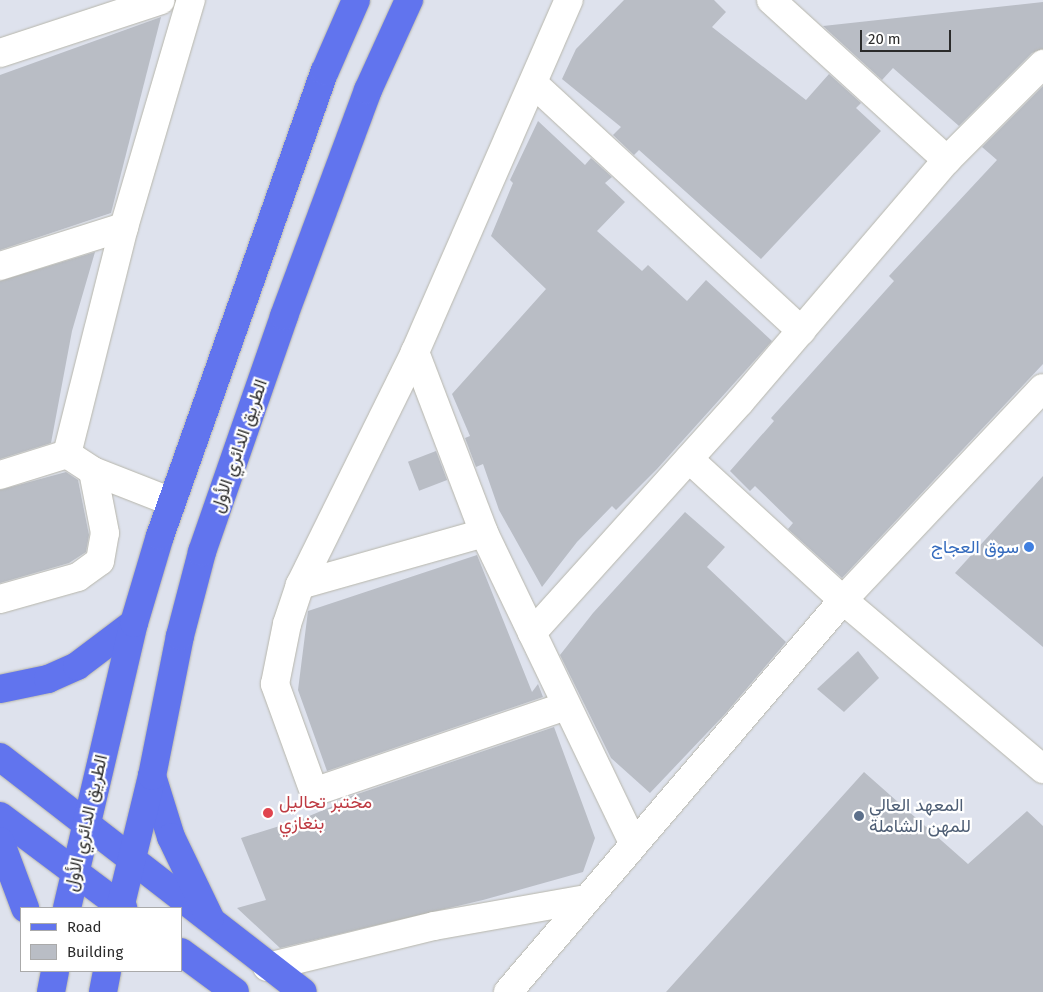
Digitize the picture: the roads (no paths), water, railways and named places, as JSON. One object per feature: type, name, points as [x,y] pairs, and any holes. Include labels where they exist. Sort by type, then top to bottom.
[{"type":"main road","name":"الطريق الدائري الأول","points":[[67,907],[84,824],[134,622],[172,502],[325,71],[356,0]]},
{"type":"main road","name":"الطريق الدائري الأول","points":[[121,907],[130,860],[152,776],[180,636],[202,552],[284,316],[362,108],[410,0]]},
{"type":"main road","points":[[0,690],[48,679],[77,666],[134,622]]},
{"type":"main road","points":[[0,758],[267,967],[303,992]]},
{"type":"main road","points":[[152,776],[171,837],[214,926]]},
{"type":"main road","points":[[0,816],[74,870],[120,907]]},
{"type":"main road","points":[[0,841],[25,907]]},
{"type":"main road","points":[[182,953],[235,992]]},
{"type":"main road","points":[[38,972],[42,992]]},
{"type":"main road","points":[[51,992],[55,972]]},
{"type":"main road","points":[[103,992],[107,972]]},
{"type":"street","points":[[0,53],[161,0]]},
{"type":"street","points":[[67,454],[124,227],[192,0]]},
{"type":"street","points":[[566,706],[314,792],[275,684],[287,624],[300,585],[415,352],[534,84],[569,0]]},
{"type":"street","points":[[772,0],[947,160]]},
{"type":"street","points":[[532,632],[802,331],[947,160],[1043,64]]},
{"type":"street","points":[[534,84],[802,331]]},
{"type":"street","points":[[0,266],[124,227]]},
{"type":"street","points":[[415,352],[484,533],[634,844]]},
{"type":"street","points":[[508,992],[585,899],[843,600],[1043,388]]},
{"type":"street","points":[[67,454],[93,471],[172,502]]},
{"type":"street","points":[[0,475],[67,454]]},
{"type":"street","points":[[689,459],[843,600],[1043,769]]},
{"type":"street","points":[[0,599],[78,577],[100,561],[105,533],[93,471]]},
{"type":"street","points":[[300,585],[484,533]]},
{"type":"street","points":[[267,967],[434,926],[585,899]]},
{"type":"place","name":"سوق العجاج","points":[[1029,547]]},
{"type":"place","name":"مختبر تحاليل بنغازي","points":[[268,813]]},
{"type":"place","name":"المعهد العالي للمهن الشاملة","points":[[859,816]]}]
